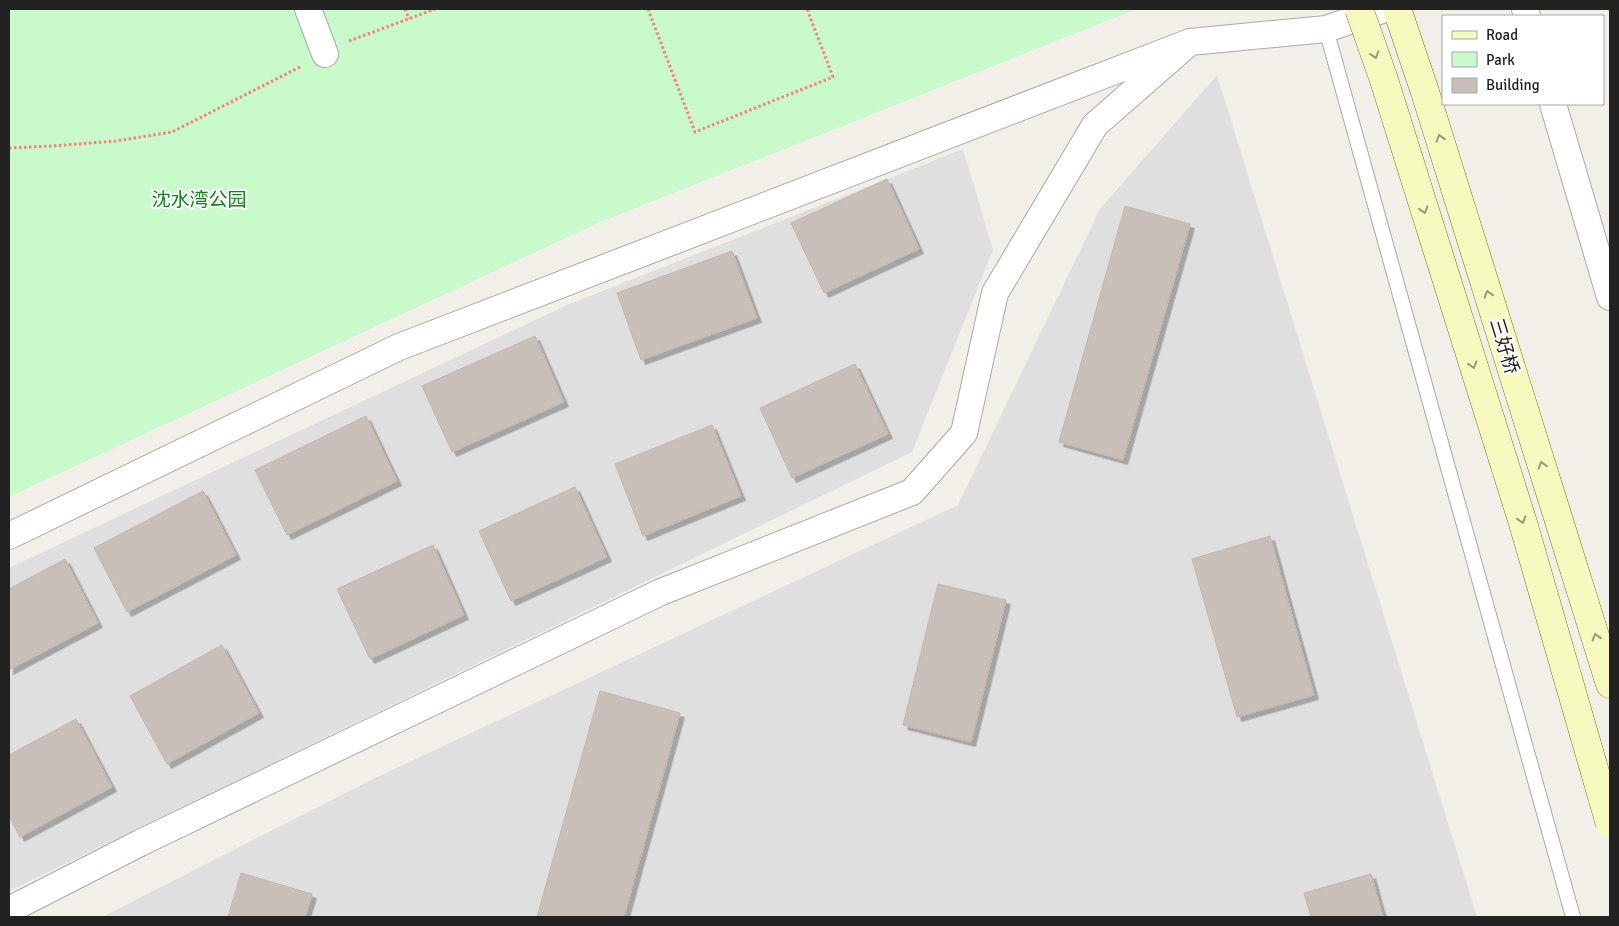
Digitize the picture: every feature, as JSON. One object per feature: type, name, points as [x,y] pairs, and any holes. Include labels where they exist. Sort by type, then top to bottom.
[{"type":"main road","points":[[1359,9],[1520,514],[1610,824]]},
{"type":"main road","name":"三好桥","points":[[1397,9],[1425,92],[1610,684]]},
{"type":"street","points":[[308,9],[325,54]]},
{"type":"street","points":[[9,536],[399,347],[1190,42],[1326,29],[1385,9]]},
{"type":"street","points":[[9,910],[140,843],[661,592],[912,492],[964,433],[995,293],[1095,125],[1190,42]]},
{"type":"street","points":[[1553,105],[1610,297]]},
{"type":"lane","points":[[1326,29],[1573,917]]},
{"type":"path","points":[[405,9],[409,19]]},
{"type":"path","points":[[9,148],[116,141],[172,132],[350,40],[436,9]]},
{"type":"path","points":[[648,9],[695,132],[833,77],[807,9]]},
{"type":"shaded area","points":[[1217,75],[1477,917],[102,917],[373,779],[958,505],[1100,209]]},
{"type":"shaded area","points":[[963,149],[993,250],[912,452],[9,891],[9,568],[567,305]]},
{"type":"green space","name":"沈水湾公园","points":[[9,9],[1137,9],[598,223],[9,497]]},
{"type":"building","points":[[887,179],[919,249],[824,293],[791,223]]},
{"type":"building","points":[[1125,206],[1190,224],[1123,460],[1059,442]]},
{"type":"building","points":[[732,251],[757,318],[641,360],[617,293]]},
{"type":"building","points":[[535,336],[564,402],[452,452],[422,386]]},
{"type":"building","points":[[855,364],[888,434],[792,478],[760,408]]},
{"type":"building","points":[[366,416],[397,481],[287,535],[255,470]]},
{"type":"building","points":[[712,425],[741,496],[643,536],[615,464]]},
{"type":"building","points":[[575,487],[607,557],[511,601],[479,531]]},
{"type":"building","points":[[203,491],[236,555],[127,612],[94,548]]},
{"type":"building","points":[[1270,536],[1314,695],[1237,717],[1192,559]]},
{"type":"building","points":[[433,545],[464,615],[370,659],[337,589]]},
{"type":"building","points":[[65,559],[98,623],[9,670],[9,589]]},
{"type":"building","points":[[938,584],[1006,600],[971,742],[903,725]]},
{"type":"building","points":[[222,645],[259,713],[167,764],[130,696]]},
{"type":"building","points":[[600,691],[680,713],[624,917],[537,917]]},
{"type":"building","points":[[76,719],[112,787],[20,837],[9,816],[9,755]]},
{"type":"building","points":[[241,873],[312,894],[305,917],[228,917]]},
{"type":"building","points":[[1371,874],[1383,917],[1311,917],[1304,893]]}]
